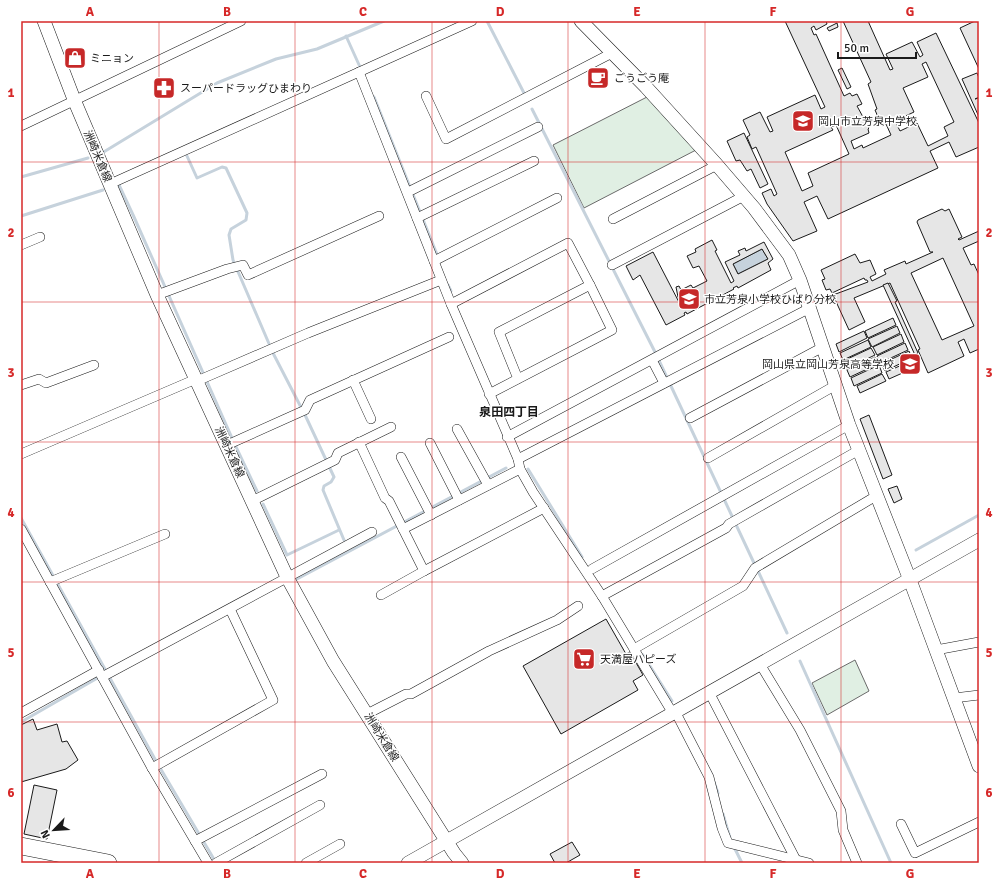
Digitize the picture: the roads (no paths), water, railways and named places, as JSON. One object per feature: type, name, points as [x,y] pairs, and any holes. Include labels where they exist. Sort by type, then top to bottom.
[{"type":"highway","points":[[21,846],[108,863]]},
{"type":"highway","points":[[21,855],[58,863]]},
{"type":"street","name":"洲崎米倉線","points":[[44,21],[75,102],[110,184],[163,293],[227,445],[287,577],[333,661],[460,862]]},
{"type":"street","points":[[21,126],[75,102],[242,21]]},
{"type":"street","points":[[110,184],[472,21]]},
{"type":"street","points":[[581,21],[646,87],[717,165],[744,196],[789,255],[810,308],[849,425],[910,580],[979,766]]},
{"type":"street","points":[[426,96],[446,139],[612,53]]},
{"type":"street","points":[[359,72],[411,191],[437,260],[441,280],[519,464],[544,508],[604,595],[637,648],[709,777],[722,828],[728,843],[742,848],[795,858],[808,863]]},
{"type":"street","points":[[411,191],[538,127]]},
{"type":"street","points":[[420,216],[534,161]]},
{"type":"street","points":[[614,219],[717,165]]},
{"type":"street","points":[[612,265],[744,196]]},
{"type":"street","points":[[437,260],[557,198]]},
{"type":"street","points":[[163,293],[235,266],[243,265],[248,275],[379,216]]},
{"type":"street","points":[[21,245],[40,237]]},
{"type":"street","points":[[451,304],[568,243],[612,330],[489,394]]},
{"type":"street","points":[[21,454],[271,349],[441,280]]},
{"type":"street","points":[[508,437],[800,280]]},
{"type":"street","points":[[518,379],[499,332],[590,285]]},
{"type":"street","points":[[402,526],[519,464],[667,381],[810,308]]},
{"type":"street","points":[[227,445],[303,411],[310,400],[449,337]]},
{"type":"street","points":[[690,418],[823,347]]},
{"type":"street","points":[[655,358],[667,381]]},
{"type":"street","points":[[21,385],[38,379],[46,382],[94,365]]},
{"type":"street","points":[[353,380],[371,419]]},
{"type":"street","points":[[708,458],[836,384]]},
{"type":"street","points":[[592,569],[724,497],[849,425]]},
{"type":"street","points":[[252,501],[335,460],[338,453],[391,427]]},
{"type":"street","points":[[457,429],[485,481]]},
{"type":"street","points":[[359,442],[385,498],[389,501],[424,571]]},
{"type":"street","points":[[430,443],[458,497]]},
{"type":"street","points":[[604,595],[726,528],[735,521],[859,450]]},
{"type":"street","points":[[401,457],[430,512]]},
{"type":"street","points":[[637,648],[743,586],[755,568],[876,496]]},
{"type":"street","points":[[381,594],[544,508]]},
{"type":"street","points":[[21,529],[54,581],[103,674],[155,766],[199,839],[208,863]]},
{"type":"street","points":[[21,713],[231,611],[287,577],[372,532]]},
{"type":"street","points":[[54,581],[165,534]]},
{"type":"street","points":[[408,863],[979,540]]},
{"type":"street","points":[[367,714],[406,694],[412,694],[489,652],[557,620],[578,606]]},
{"type":"street","points":[[155,766],[273,700],[231,611]]},
{"type":"street","points":[[936,650],[979,642]]},
{"type":"street","points":[[760,664],[800,730],[841,811],[842,830],[857,863]]},
{"type":"street","points":[[709,692],[795,858]]},
{"type":"street","points":[[954,698],[979,695]]},
{"type":"street","points":[[199,839],[322,774]]},
{"type":"street","points":[[217,862],[320,805]]},
{"type":"street","points":[[901,824],[916,853],[979,822]]},
{"type":"street","points":[[306,863],[340,844]]},
{"type":"waterway","points":[[102,153],[217,83],[276,59],[317,49],[384,21]]},
{"type":"waterway","points":[[487,21],[525,95]]},
{"type":"waterway","points":[[346,36],[360,67]]},
{"type":"waterway","points":[[374,97],[438,257]]},
{"type":"waterway","points":[[532,109],[655,352],[754,563]]},
{"type":"waterway","points":[[187,156],[197,178],[222,167],[226,168],[247,213],[246,220],[231,229],[229,235],[233,260],[273,353],[306,417],[334,477],[331,482],[324,486],[323,490],[344,540]]},
{"type":"waterway","points":[[21,177],[88,158]]},
{"type":"waterway","points":[[118,186],[119,185],[134,217],[232,438]]},
{"type":"waterway","points":[[21,216],[103,190]]},
{"type":"waterway","points":[[448,285],[451,291]]},
{"type":"waterway","points":[[236,447],[257,491]]},
{"type":"waterway","points":[[297,579],[506,468]]},
{"type":"waterway","points":[[528,469],[582,557]]},
{"type":"waterway","points":[[263,504],[287,555],[339,530]]},
{"type":"waterway","points":[[916,550],[979,515]]},
{"type":"waterway","points":[[21,518],[156,761],[215,861]]},
{"type":"waterway","points":[[758,571],[787,633]]},
{"type":"waterway","points":[[643,655],[672,701]]},
{"type":"waterway","points":[[800,661],[891,863]]},
{"type":"waterway","points":[[21,722],[101,676]]},
{"type":"waterway","points":[[714,782],[718,793]]},
{"type":"waterway","points":[[723,814],[730,838]]},
{"type":"waterway","points":[[734,847],[742,863]]},
{"type":"place","name":"ミニョン","points":[[75,58]]},
{"type":"place","name":"ごうごう庵","points":[[598,78]]},
{"type":"place","name":"スーパードラッグひまわり","points":[[164,88]]},
{"type":"place","name":"岡山市立芳泉中学校","points":[[803,121]]},
{"type":"place","name":"市立芳泉小学校ひばり分校","points":[[689,299]]},
{"type":"place","name":"岡山県立岡山芳泉高等学校","points":[[910,364]]},
{"type":"place","name":"天満屋ハピーズ","points":[[584,659]]},
{"type":"district","name":"泉田四丁目","points":[[509,412]]}]
